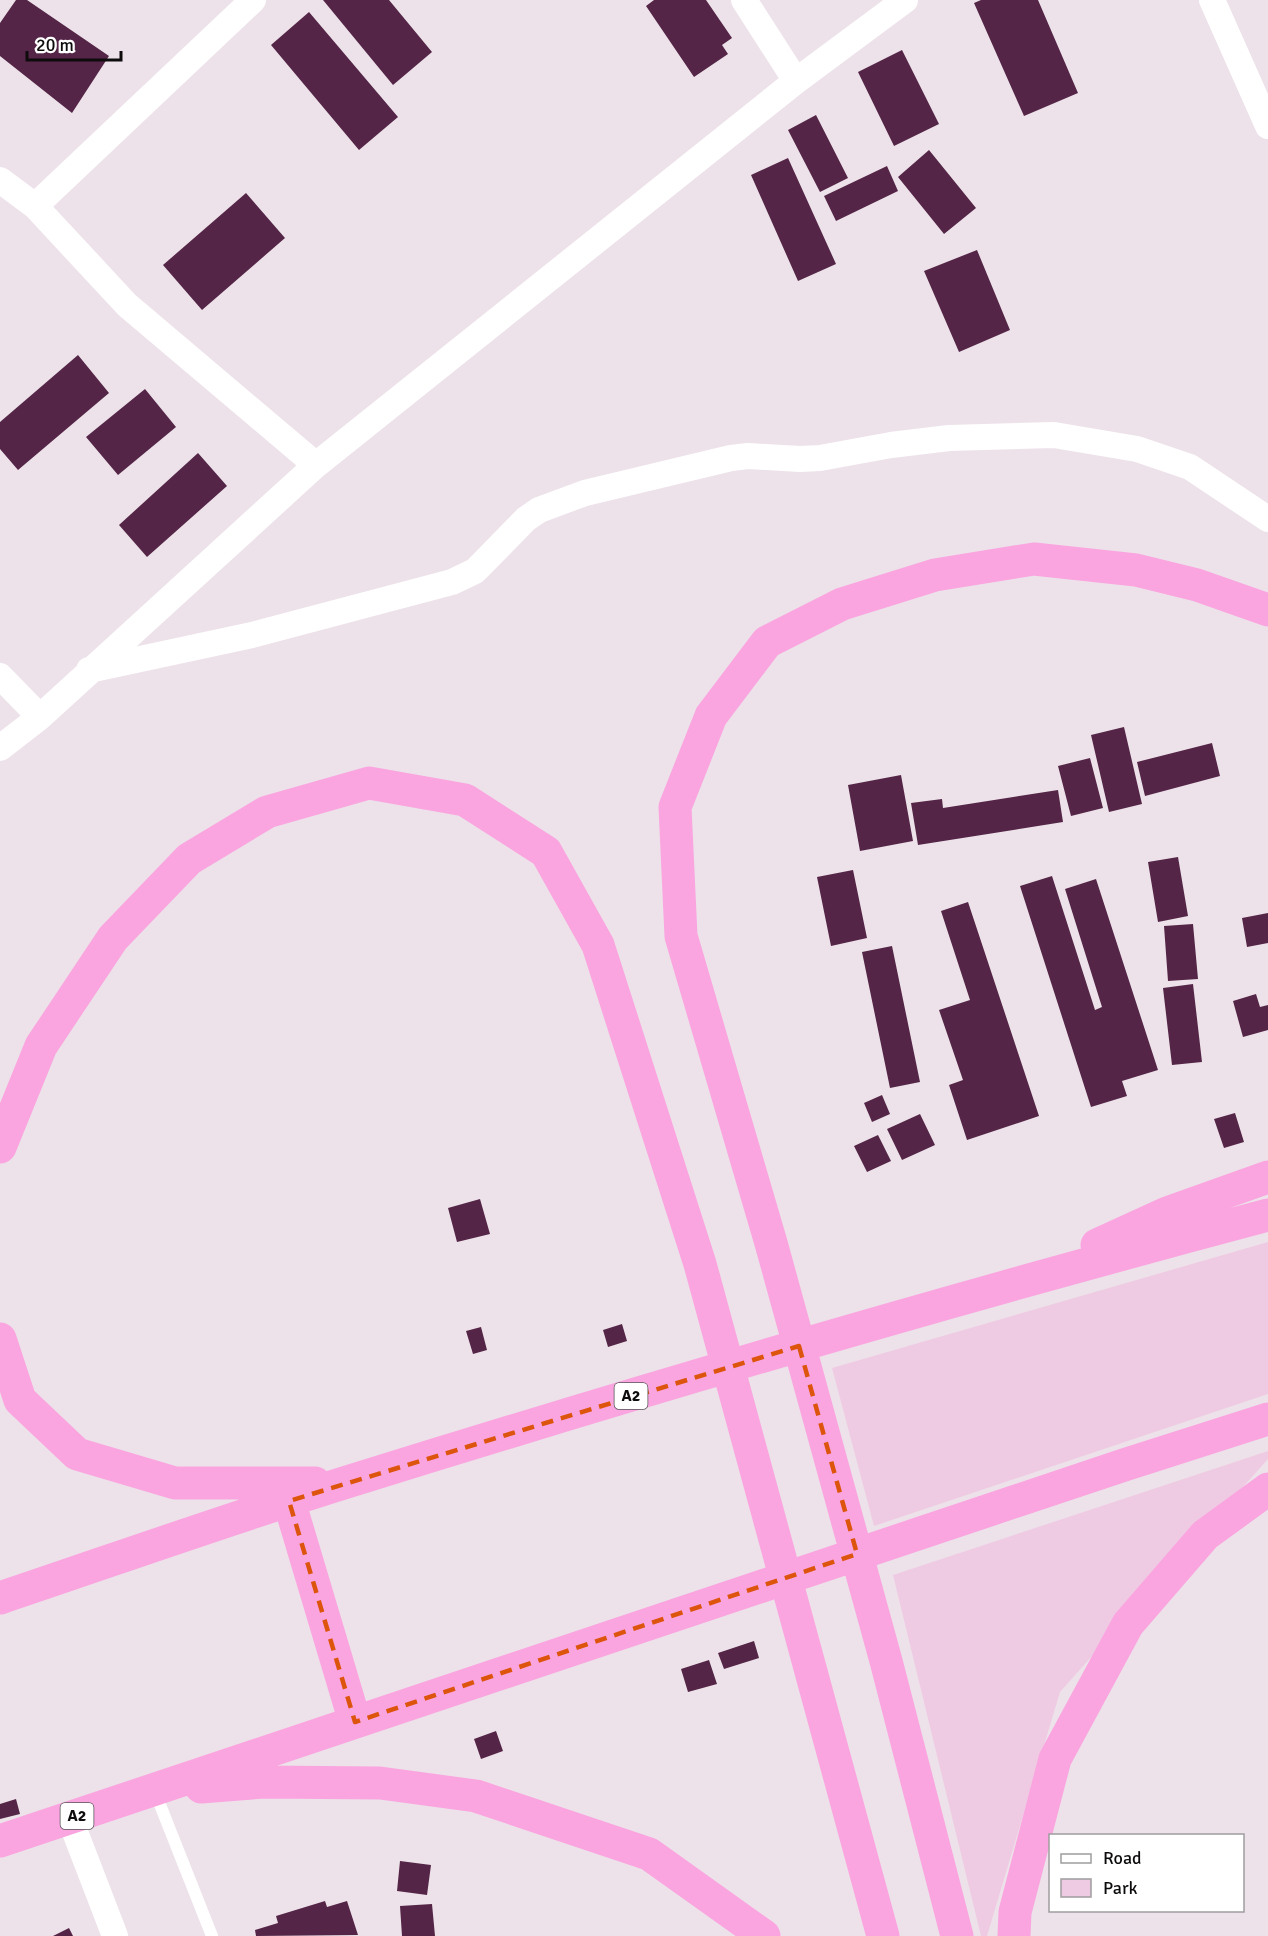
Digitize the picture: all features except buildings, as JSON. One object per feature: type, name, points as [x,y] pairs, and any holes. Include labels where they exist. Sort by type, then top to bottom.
[{"type":"highway","points":[[957,1936],[886,1661],[771,1243],[681,936],[675,807],[711,716],[767,642],[842,604],[935,575],[1034,559],[1136,570],[1197,585],[1268,610]]},
{"type":"highway","points":[[0,1147],[48,1036],[113,938],[189,859],[267,812],[369,783],[465,800],[546,852],[598,945],[700,1264],[883,1936]]},
{"type":"highway","points":[[1011,1283],[1167,1213],[1268,1177]]},
{"type":"highway","name":"A2","points":[[0,1598],[344,1483],[1011,1283],[1268,1215]]},
{"type":"highway","points":[[0,1339],[10,1394],[77,1454],[175,1483],[344,1483]]},
{"type":"highway","name":"A2","points":[[0,1841],[1124,1464],[1268,1419]]},
{"type":"highway","points":[[1014,1936],[1015,1912],[1055,1759],[1128,1624],[1205,1535],[1268,1489]]},
{"type":"highway","points":[[289,1501],[355,1722]]},
{"type":"highway","points":[[154,1791],[264,1782],[380,1784],[476,1796],[649,1854],[764,1936]]},
{"type":"street","points":[[35,206],[253,0]]},
{"type":"street","points":[[744,0],[796,81]]},
{"type":"street","points":[[0,748],[40,717],[316,465],[796,81],[905,0]]},
{"type":"street","points":[[1212,0],[1268,126]]},
{"type":"street","points":[[0,180],[35,206],[127,305],[316,465]]},
{"type":"street","points":[[89,670],[252,635],[452,582],[475,571],[526,519],[555,503],[585,493],[748,456],[800,459],[949,438],[1054,435],[1137,449],[1172,459],[1213,480],[1268,519]]},
{"type":"street","points":[[0,676],[40,717]]},
{"type":"street","points":[[70,1819],[115,1936]]},
{"type":"lane","points":[[154,1791],[212,1936]]},
{"type":"highlighted area","points":[[799,1346],[857,1554],[355,1722],[289,1501]]},
{"type":"green space","points":[[1268,1242],[1268,1394],[874,1526],[832,1368]]},
{"type":"green space","points":[[1268,1451],[1268,1459],[1060,1692],[987,1936],[981,1936],[893,1575]]}]
